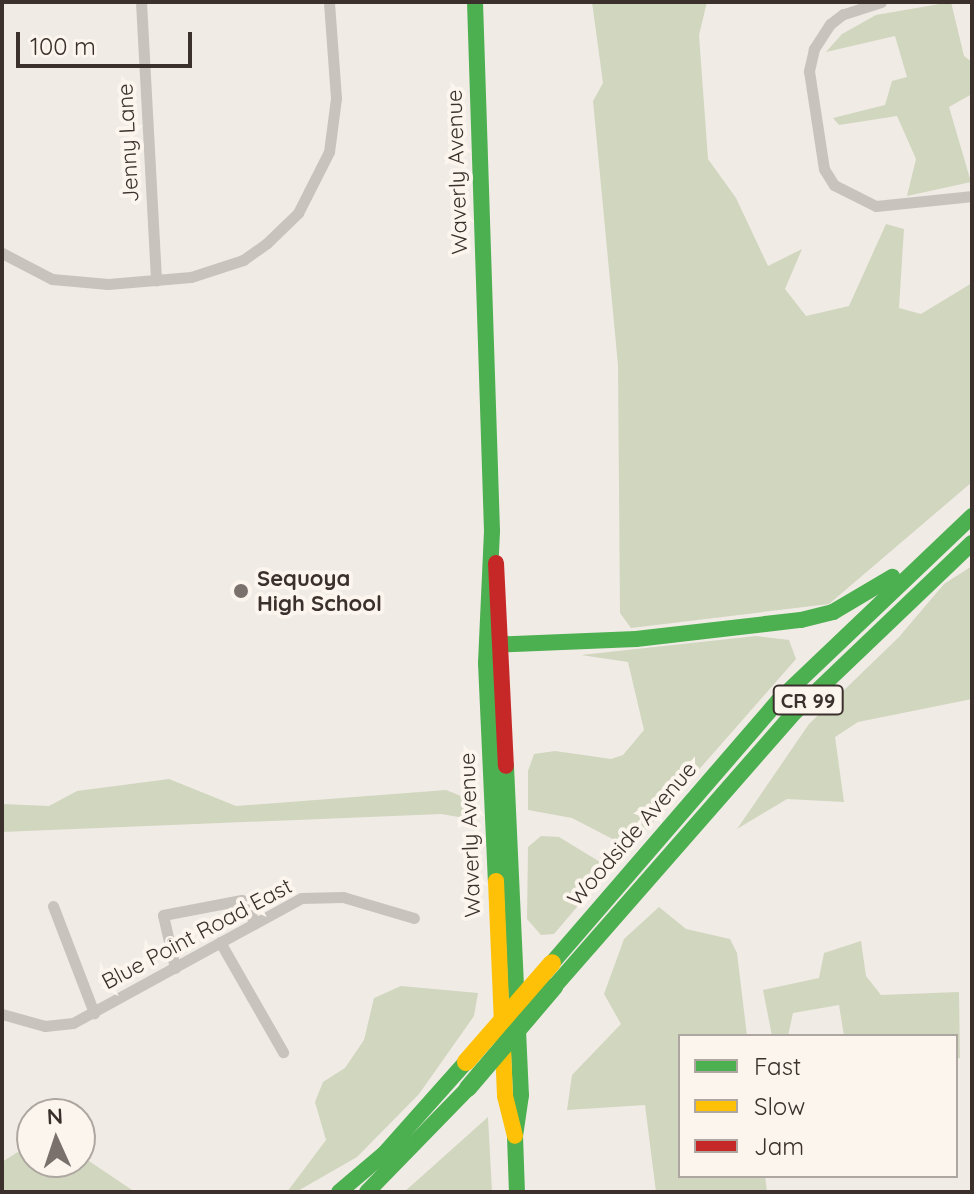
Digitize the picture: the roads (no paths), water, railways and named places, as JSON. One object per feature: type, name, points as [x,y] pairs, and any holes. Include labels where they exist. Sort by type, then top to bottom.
[{"type":"main road","name":"Waverly Avenue","points":[[475,2],[495,645],[521,1095],[515,1136],[517,1192]]},
{"type":"main road","name":"Woodside Avenue","points":[[367,1192],[468,1088],[554,987],[789,689],[972,516]]},
{"type":"main road","name":"Woodside Avenue","points":[[650,864],[796,711],[972,543]]},
{"type":"main road","points":[[495,645],[667,637],[814,618],[855,600],[934,549]]},
{"type":"main road","points":[[935,577],[972,553]]},
{"type":"main road","name":"Woodside Avenue","points":[[339,1192],[394,1144],[552,963],[632,885]]},
{"type":"street","name":"Jenny Lane","points":[[141,2],[156,281]]},
{"type":"street","points":[[2,253],[52,279],[156,281],[191,277],[243,260],[298,213],[315,187],[334,127],[329,2]]},
{"type":"street","points":[[881,2],[843,14],[830,24],[814,49],[809,71],[824,169],[849,196],[876,206],[972,196]]},
{"type":"street","name":"Blue Point Road East","points":[[2,1014],[59,1026],[94,1013],[254,921],[301,898],[323,895],[414,918]]},
{"type":"street","points":[[175,968],[163,915],[242,900],[254,921]]},
{"type":"street","points":[[53,906],[94,1013]]},
{"type":"street","points":[[220,942],[283,1052]]},
{"type":"place","name":"Sequoya High School","points":[[241,591]]}]
